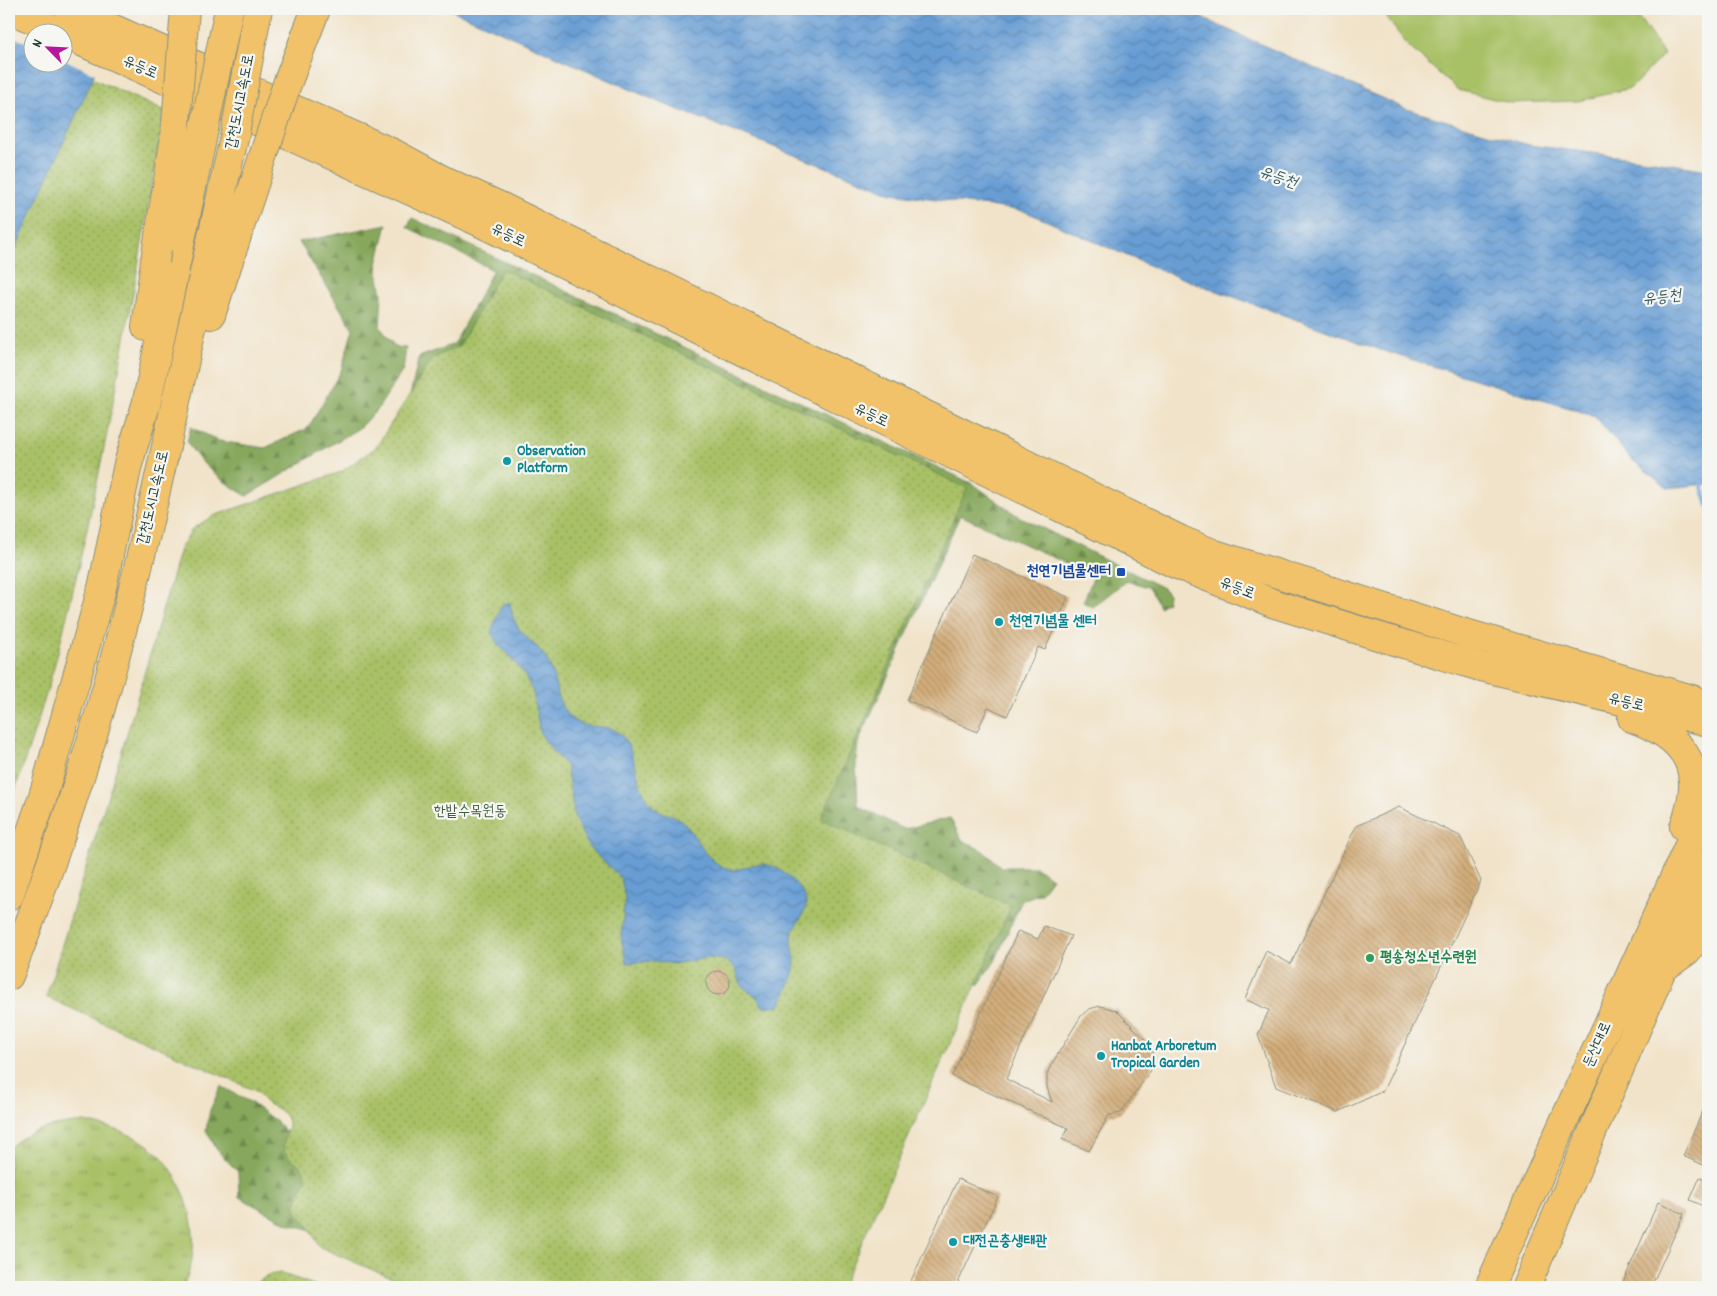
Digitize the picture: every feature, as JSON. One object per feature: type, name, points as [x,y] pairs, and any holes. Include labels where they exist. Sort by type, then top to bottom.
[{"type":"main road","name":"유등로","points":[[9,9],[38,22]]},
{"type":"main road","name":"유등로","points":[[69,9],[393,153],[444,181],[485,199],[1181,540],[1215,554],[1708,722]]},
{"type":"main road","points":[[128,464],[155,261],[175,137],[185,9]]},
{"type":"main road","name":"갑천도시고속도로","points":[[9,896],[43,796],[100,597],[128,464],[146,405],[229,9]]},
{"type":"main road","name":"갑천도시고속도로","points":[[9,976],[64,828],[100,710],[141,557],[160,471],[222,243],[234,138],[258,9]]},
{"type":"main road","points":[[222,243],[316,9]]},
{"type":"main road","name":"유등로","points":[[72,38],[477,221],[1175,564],[1275,604],[1482,667],[1708,703]]},
{"type":"main road","points":[[1676,874],[1677,844],[1692,804],[1694,776],[1687,758],[1670,736],[1656,726],[1632,718],[1617,690],[1700,689],[1708,686]]},
{"type":"main road","name":"둔산대로","points":[[1489,1287],[1708,802]]},
{"type":"main road","name":"둔산대로","points":[[1526,1287],[1708,862]]},
{"type":"main road","points":[[1661,970],[1687,951],[1708,922]]},
{"type":"green space","points":[[1380,9],[1633,9],[1664,54],[1631,88],[1578,101],[1510,103],[1458,90],[1408,46]]},
{"type":"green space","points":[[92,78],[164,111],[106,440],[78,571],[50,680],[9,809],[9,263]]},
{"type":"green space","points":[[412,218],[973,484],[1018,516],[1163,588],[1168,593],[1167,602],[1160,607],[1150,588],[1127,580],[1093,607],[1083,602],[1094,576],[960,515],[858,743],[856,762],[858,806],[904,829],[950,818],[962,840],[983,851],[1001,867],[1036,867],[1052,878],[1041,893],[1022,900],[995,961],[979,984],[963,990],[831,840],[407,408],[419,357],[454,344],[493,270],[407,227]]},
{"type":"green space","points":[[387,224],[377,264],[382,295],[380,327],[395,347],[406,348],[403,370],[377,410],[359,428],[247,496],[221,479],[199,459],[187,442],[191,427],[219,441],[265,448],[308,428],[341,371],[353,329],[299,242]]},
{"type":"green space","name":"한밭수목원동","points":[[502,269],[967,488],[821,819],[1011,906],[842,1287],[412,1287],[320,1247],[305,1221],[297,1214],[295,1205],[306,1179],[302,1168],[289,1157],[284,1148],[288,1127],[287,1118],[268,1104],[258,1092],[46,997],[127,734],[180,549],[192,529],[213,516],[341,472],[376,447],[433,358],[459,346]]},
{"type":"green space","points":[[221,1086],[250,1102],[278,1123],[299,1147],[330,1235],[287,1223],[239,1197],[238,1172],[217,1150],[206,1130],[210,1110]]},
{"type":"green space","points":[[84,1122],[120,1131],[144,1142],[165,1161],[175,1176],[184,1194],[190,1213],[193,1233],[193,1252],[189,1270],[182,1287],[9,1287],[9,1148],[17,1141],[35,1132],[54,1126]]},
{"type":"green space","points":[[280,1273],[320,1287],[249,1287],[269,1275]]},
{"type":"water","points":[[9,9],[124,9],[9,263]]},
{"type":"water","name":"유등천","points":[[449,9],[1182,9],[1406,109],[1529,145],[1648,160],[1708,170],[1708,484],[1667,488],[1629,457],[1595,416],[1380,350],[1162,271],[1024,211],[892,193],[661,103]]},
{"type":"water","points":[[510,602],[512,614],[520,631],[538,648],[549,664],[560,703],[564,709],[569,716],[581,724],[606,727],[618,732],[623,737],[631,751],[642,790],[655,808],[682,821],[710,858],[723,867],[735,870],[755,865],[768,865],[775,867],[788,876],[798,887],[805,898],[806,907],[792,937],[795,958],[793,974],[780,1005],[763,1007],[758,998],[742,986],[735,968],[725,960],[707,958],[674,964],[654,961],[627,963],[621,938],[625,898],[621,878],[589,847],[575,819],[566,765],[554,753],[540,733],[533,692],[524,674],[510,656],[498,645],[491,632],[502,605]]},
{"type":"pier","points":[[9,9],[113,9],[125,13],[97,75],[72,63],[72,22],[22,22],[22,41],[9,35]]},
{"type":"building","name":"천연기념물 센터","points":[[972,554],[1068,597],[1045,650],[1038,647],[1007,716],[988,707],[977,732],[907,700]]},
{"type":"building","name":"평송청소년수련원","points":[[1399,807],[1460,836],[1481,881],[1383,1091],[1338,1112],[1276,1087],[1258,1035],[1269,1010],[1245,999],[1266,951],[1291,964],[1356,826]]},
{"type":"building","points":[[1044,926],[1071,936],[1006,1079],[1052,1102],[1047,1087],[1047,1074],[1051,1065],[1081,1016],[1089,1009],[1100,1006],[1116,1010],[1149,1043],[1153,1055],[1151,1070],[1121,1113],[1109,1115],[1089,1151],[1062,1139],[1068,1128],[952,1076],[1018,931],[1038,939]]},
{"type":"building","points":[[718,971],[723,972],[729,978],[729,988],[723,994],[718,995],[713,994],[707,988],[706,983],[707,978],[713,972]]},
{"type":"building","points":[[1708,1099],[1708,1167],[1683,1156]]},
{"type":"building","points":[[1700,1177],[1708,1181],[1708,1208],[1690,1200]]},
{"type":"building","name":"대전곤충생태관","points":[[958,1179],[998,1197],[956,1287],[908,1287]]},
{"type":"building","points":[[1658,1202],[1684,1214],[1651,1287],[1621,1287]]},
{"type":"waterway","points":[[1700,480],[1708,505]]},
{"type":"place","name":"Observation Platform","points":[[507,461]]},
{"type":"place","name":"천연기념물센터","points":[[1121,572]]},
{"type":"place","name":"천연기념물 센터","points":[[999,622]]},
{"type":"place","name":"평송청소년수련원","points":[[1370,958]]},
{"type":"place","name":"Hanbat Arboretum Tropical Garden","points":[[1101,1056]]},
{"type":"place","name":"대전곤충생태관","points":[[953,1242]]}]
